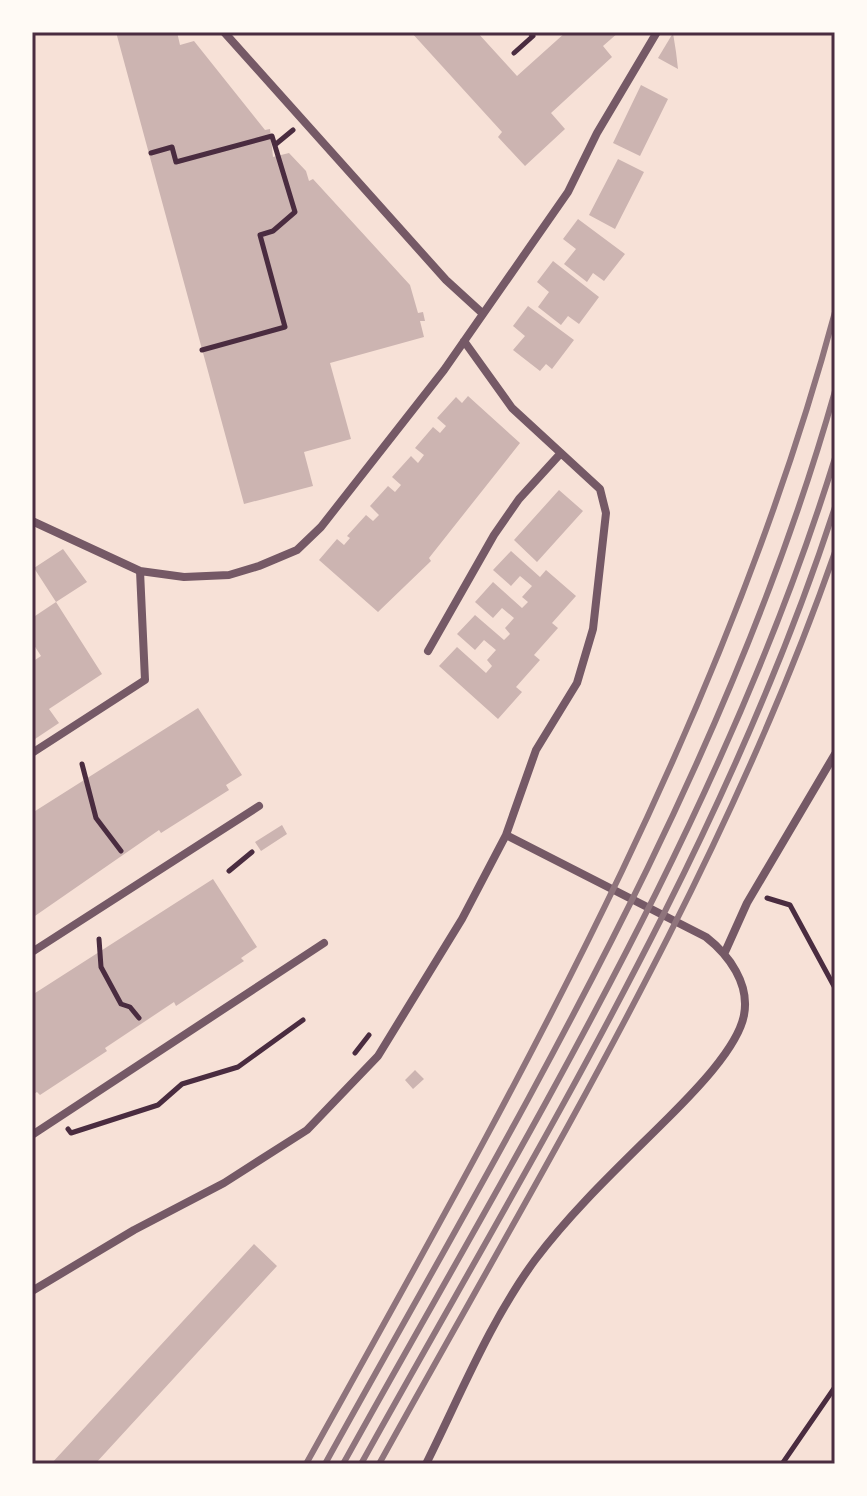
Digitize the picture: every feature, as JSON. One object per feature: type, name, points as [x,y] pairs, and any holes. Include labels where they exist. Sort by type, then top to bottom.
[{"type":"street","points":[[224,32],[446,280],[481,312]]},
{"type":"street","points":[[32,521],[140,571],[184,577],[229,575],[297,550],[321,527],[464,341],[481,312],[568,192],[597,133],[657,32]]},
{"type":"street","points":[[32,1291],[134,1230],[224,1183],[307,1130],[378,1056],[462,919],[506,835],[536,750],[577,683],[593,629],[606,513],[600,489],[512,408],[464,341]]},
{"type":"street","points":[[428,651],[494,535],[519,499],[561,453]]},
{"type":"street","points":[[32,753],[145,680],[140,571]]},
{"type":"street","points":[[725,952],[747,903],[835,754]]},
{"type":"street","points":[[32,952],[259,806]]},
{"type":"street","points":[[426,1464],[502,1314],[535,1260],[600,1186],[694,1092],[736,1037],[745,1014],[742,987],[725,952],[706,937],[506,835]]},
{"type":"street","points":[[32,1135],[324,943]]},
{"type":"path","points":[[514,53],[533,36],[529,32]]},
{"type":"path","points":[[275,145],[294,130]]},
{"type":"path","points":[[151,153],[172,147],[176,162],[272,136],[295,212],[273,231],[260,235],[285,327],[202,350]]},
{"type":"path","points":[[82,764],[96,818],[121,851]]},
{"type":"path","points":[[229,871],[252,852]]},
{"type":"path","points":[[747,903],[769,897],[790,905],[835,988]]},
{"type":"path","points":[[99,939],[101,967],[121,1004],[130,1007],[139,1018]]},
{"type":"path","points":[[835,1013],[835,1022]]},
{"type":"path","points":[[58,1118],[71,1133],[158,1105],[182,1084],[238,1067],[303,1020]]},
{"type":"path","points":[[350,1059],[377,1023]]},
{"type":"path","points":[[782,1464],[835,1387]]},
{"type":"building","points":[[116,32],[177,32],[180,45],[194,41],[265,130],[270,129],[273,157],[289,153],[306,171],[309,181],[313,179],[410,285],[418,313],[423,312],[425,321],[420,321],[424,337],[330,363],[351,439],[304,452],[313,486],[244,504]]},
{"type":"building","points":[[411,32],[477,32],[517,76],[566,32],[619,32],[603,46],[612,57],[551,113],[565,129],[525,166],[498,137],[502,132]]},
{"type":"building","points":[[673,33],[676,52],[678,69],[658,58]]},
{"type":"building","points":[[641,85],[668,99],[640,156],[613,143]]},
{"type":"building","points":[[618,159],[644,172],[615,229],[589,215]]},
{"type":"building","points":[[578,219],[625,254],[604,281],[593,273],[587,282],[564,264],[576,249],[563,239]]},
{"type":"building","points":[[553,261],[599,297],[579,324],[568,316],[561,325],[538,307],[549,292],[537,282]]},
{"type":"building","points":[[528,306],[574,340],[552,369],[546,364],[540,371],[513,350],[525,336],[513,326]]},
{"type":"building","points":[[468,396],[520,443],[429,558],[431,561],[378,612],[319,560],[337,539],[344,545],[350,538],[347,536],[366,515],[373,521],[379,515],[370,506],[388,486],[395,492],[401,485],[392,477],[411,456],[418,463],[424,455],[415,448],[433,427],[440,433],[446,426],[437,418],[456,397],[462,403]]},
{"type":"building","points":[[559,490],[583,511],[537,562],[514,540]]},
{"type":"building","points":[[63,549],[87,582],[56,602],[34,568]]},
{"type":"building","points":[[511,551],[540,577],[546,570],[576,596],[552,623],[558,628],[534,655],[540,660],[516,687],[522,692],[498,719],[439,666],[457,647],[486,673],[492,666],[487,660],[496,650],[484,640],[475,650],[457,634],[475,615],[504,640],[510,634],[505,628],[514,618],[502,608],[493,618],[475,602],[493,582],[522,608],[528,602],[522,597],[532,586],[520,576],[511,586],[493,570]]},
{"type":"building","points":[[56,602],[102,674],[49,709],[59,723],[32,741],[32,662],[41,656],[32,642],[32,618]]},
{"type":"building","points":[[198,708],[242,775],[226,785],[229,790],[161,833],[159,830],[32,918],[32,813]]},
{"type":"building","points":[[282,825],[287,834],[261,851],[255,842]]},
{"type":"building","points":[[213,879],[257,947],[241,958],[244,961],[176,1006],[174,1002],[40,1095],[37,1092],[32,1095],[32,995]]},
{"type":"building","points":[[415,1070],[424,1079],[413,1089],[405,1080]]},
{"type":"building","points":[[254,1244],[277,1266],[95,1464],[51,1464]]},
{"type":"railway","points":[[306,1464],[535,1045],[606,904],[673,760],[734,614],[789,465],[835,312]]},
{"type":"railway","points":[[325,1464],[542,1074],[677,807],[737,671],[790,533],[835,391]]},
{"type":"railway","points":[[343,1464],[549,1097],[678,848],[737,720],[789,591],[835,458]]},
{"type":"railway","points":[[361,1464],[558,1114],[682,877],[739,756],[790,633],[835,507]]},
{"type":"railway","points":[[379,1464],[566,1130],[685,904],[740,789],[790,671],[835,552]]}]
